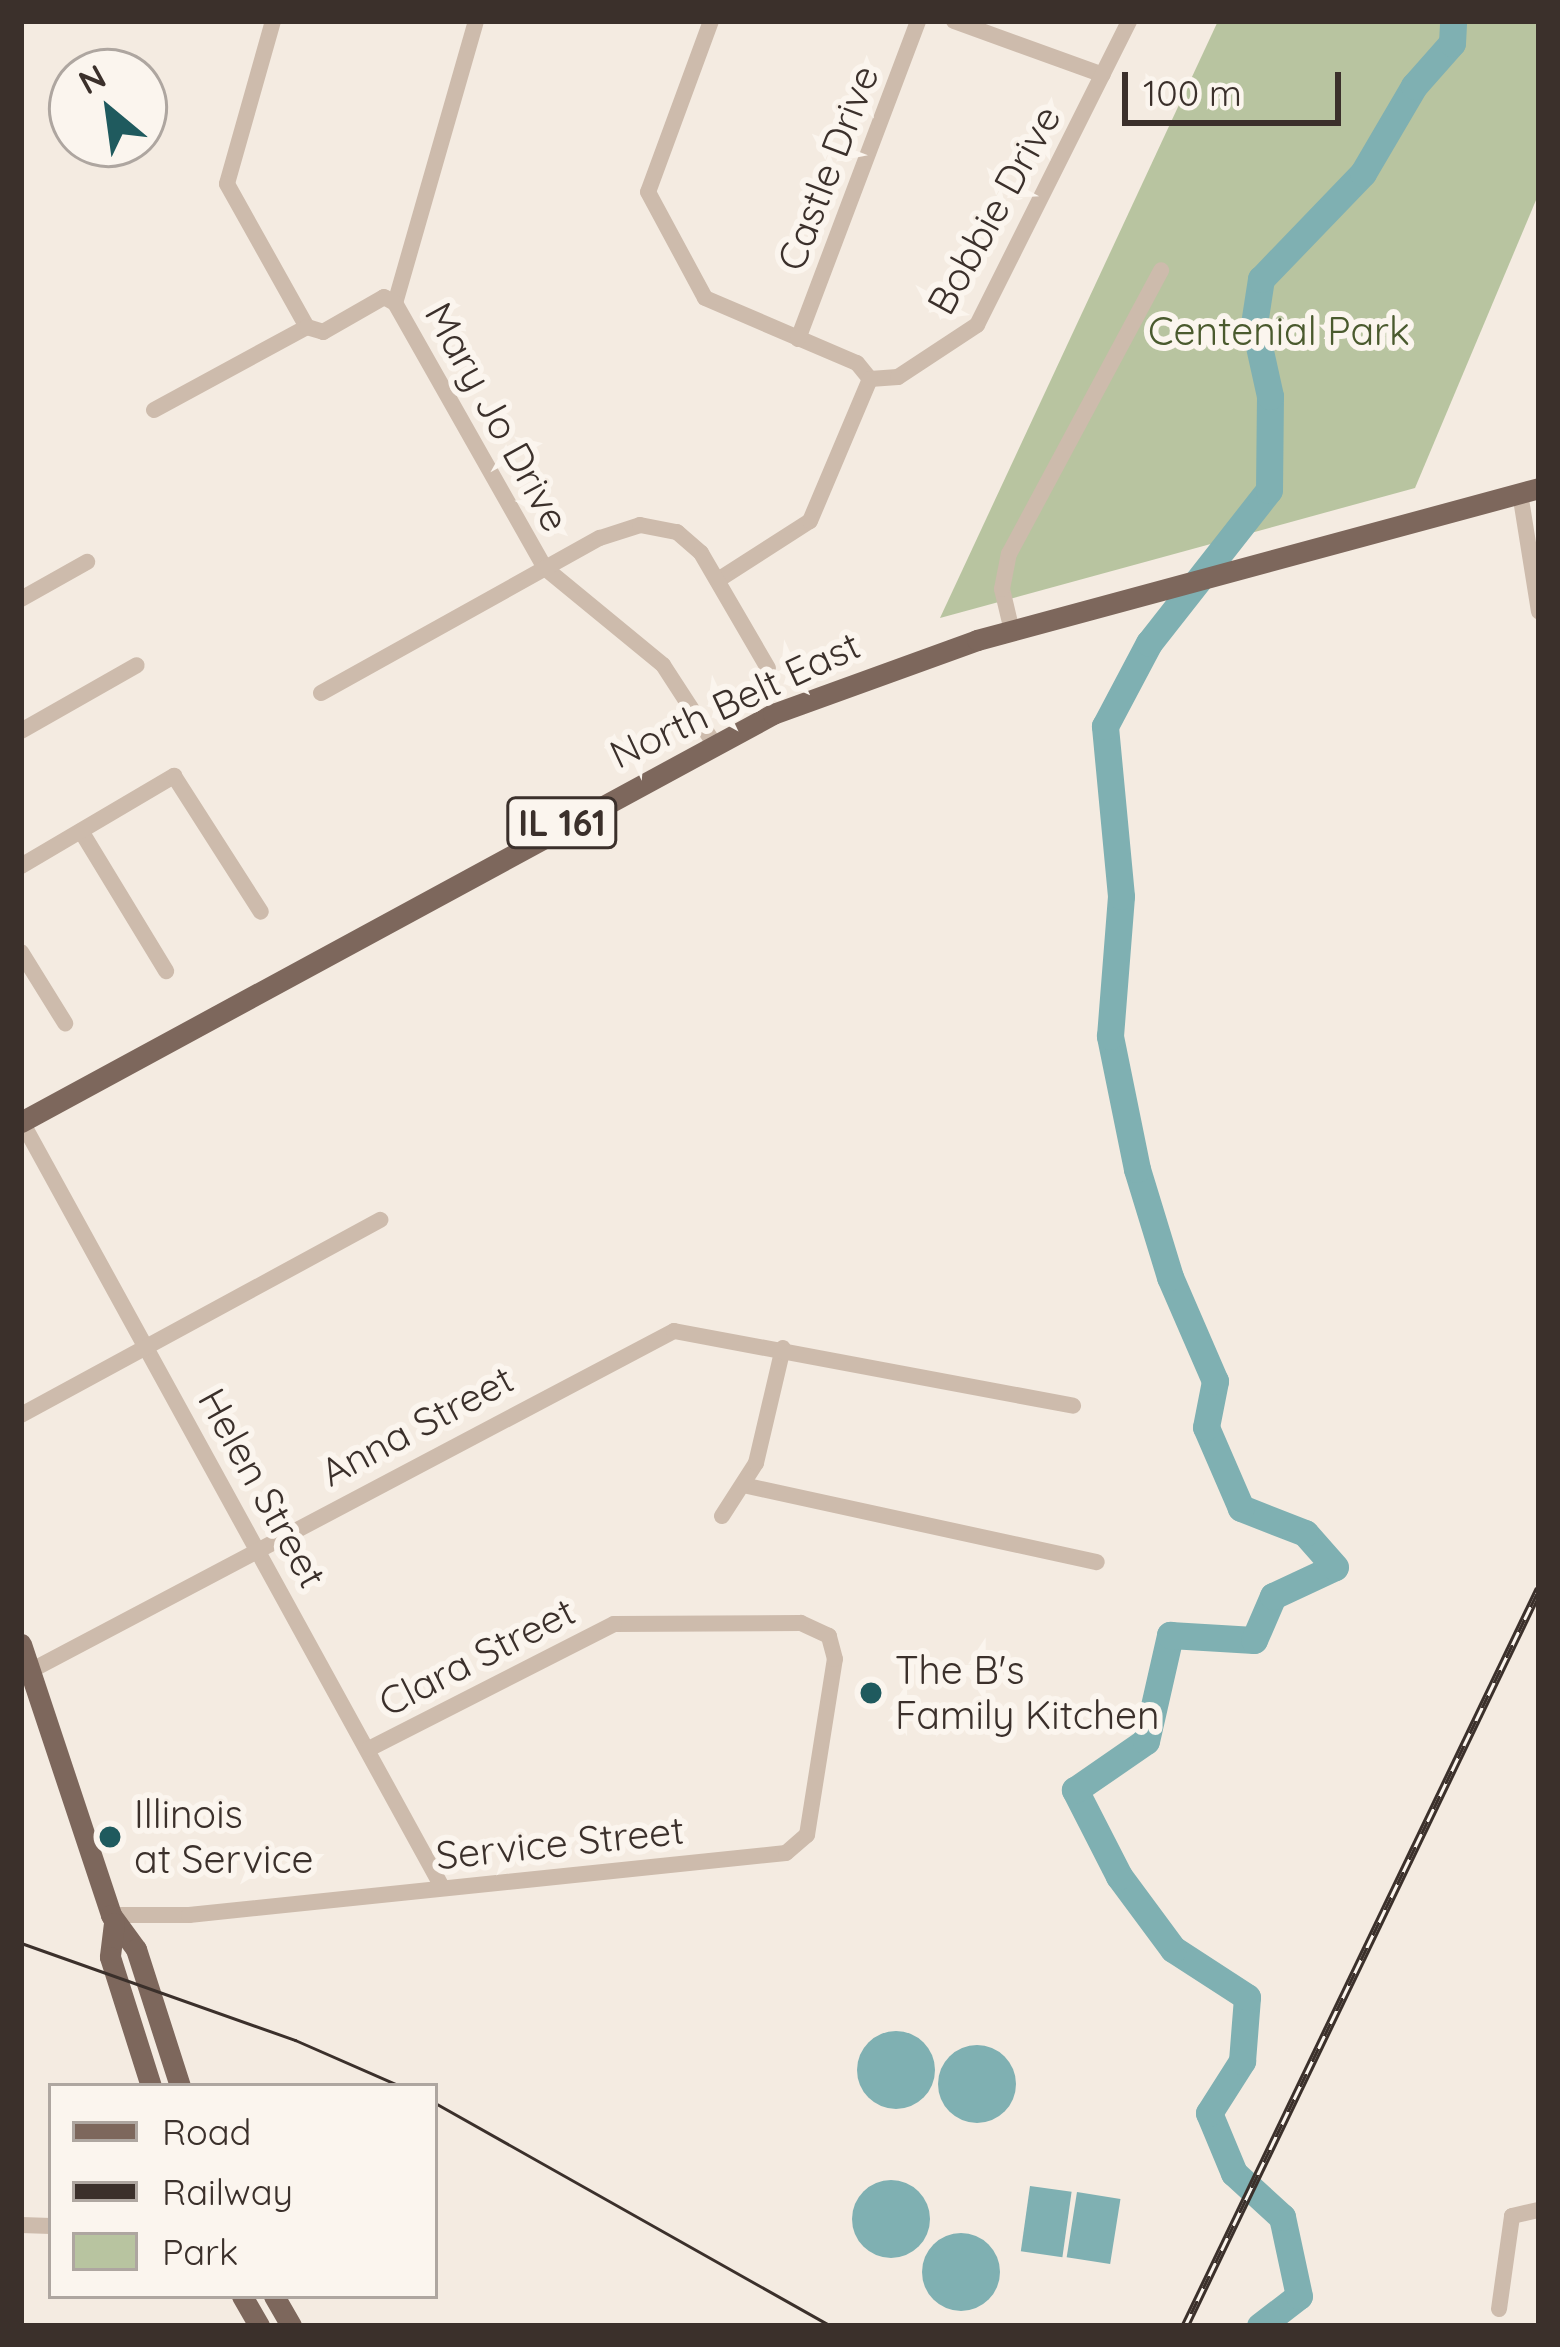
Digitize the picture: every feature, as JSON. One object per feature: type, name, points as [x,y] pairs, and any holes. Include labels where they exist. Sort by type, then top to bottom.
[{"type":"main road","name":"North Belt East","points":[[23,1119],[712,742],[898,665],[1530,491]]},
{"type":"main road","points":[[21,1644],[112,1919],[110,1957],[150,2083]]},
{"type":"main road","points":[[112,1919],[136,1949],[179,2083]]},
{"type":"main road","points":[[244,2299],[259,2326]]},
{"type":"main road","points":[[276,2299],[291,2326]]},
{"type":"street","points":[[273,21],[226,184],[307,327],[323,332],[384,297],[395,303]]},
{"type":"street","name":"Mary Jo Drive","points":[[476,21],[395,303],[545,568]]},
{"type":"street","points":[[711,21],[648,193],[705,298],[857,363],[870,379],[810,521],[718,580]]},
{"type":"street","name":"Castle Drive","points":[[798,339],[918,21]]},
{"type":"street","points":[[953,21],[1103,75]]},
{"type":"street","name":"Bobbie Drive","points":[[870,379],[898,377],[977,326],[1129,21]]},
{"type":"street","points":[[1012,631],[1002,589],[1009,554],[1161,270]]},
{"type":"street","points":[[154,410],[307,327]]},
{"type":"street","points":[[1530,491],[1539,611]]},
{"type":"street","points":[[321,693],[600,538],[640,525],[677,532],[718,580],[768,668]]},
{"type":"street","points":[[21,599],[87,562]]},
{"type":"street","points":[[545,568],[663,665],[712,742]]},
{"type":"street","points":[[21,731],[137,665]]},
{"type":"street","points":[[21,866],[175,776],[261,912]]},
{"type":"street","points":[[81,831],[166,971]]},
{"type":"street","points":[[21,952],[65,1023]]},
{"type":"street","name":"Helen Street","points":[[23,1119],[442,1887]]},
{"type":"street","points":[[21,1415],[380,1220]]},
{"type":"street","name":"Anna Street","points":[[32,1670],[674,1331],[1073,1406]]},
{"type":"street","points":[[722,1516],[756,1463],[783,1348]]},
{"type":"street","points":[[743,1485],[1097,1562]]},
{"type":"street","name":"Clara Street","points":[[369,1749],[614,1624],[801,1623],[829,1636]]},
{"type":"street","name":"Service Street","points":[[112,1919],[786,1853],[808,1835],[835,1659],[829,1636]]},
{"type":"street","points":[[1498,2308],[1512,2216],[1539,2210]]},
{"type":"green space","name":"Centenial Park","points":[[1218,21],[1539,21],[1539,193],[1415,488],[940,618]]},
{"type":"water","points":[[896,2031],[924,2042],[935,2070],[924,2098],[896,2109],[868,2098],[857,2070],[868,2042]]},
{"type":"water","points":[[977,2045],[1005,2056],[1016,2084],[1005,2112],[977,2123],[949,2112],[938,2084],[949,2056]]},
{"type":"water","points":[[891,2180],[919,2191],[930,2219],[919,2247],[891,2258],[863,2247],[852,2219],[863,2191]]},
{"type":"water","points":[[1030,2186],[1072,2192],[1062,2257],[1021,2251]]},
{"type":"water","points":[[1077,2192],[1120,2199],[1110,2264],[1067,2257]]},
{"type":"water","points":[[961,2233],[989,2244],[1000,2272],[989,2300],[961,2311],[933,2300],[922,2272],[933,2244]]},
{"type":"waterway","points":[[1260,2326],[1299,2296],[1282,2217],[1234,2173],[1209,2113],[1242,2061],[1247,1997],[1173,1949],[1119,1876],[1075,1790],[1146,1741],[1170,1635],[1254,1640],[1273,1596],[1335,1567],[1305,1533],[1241,1508],[1206,1427],[1215,1381],[1170,1277],[1137,1169],[1110,1036],[1121,896],[1105,726],[1149,643],[1269,490],[1270,396],[1254,324],[1261,279],[1363,173],[1414,86],[1452,43],[1453,21]]},
{"type":"tram line","points":[[21,1943],[295,2040],[393,2083]]},
{"type":"tram line","points":[[438,2105],[831,2326]]},
{"type":"railway","points":[[1185,2326],[1539,1589]]},
{"type":"place","name":"The B's Family Kitchen","points":[[871,1693]]},
{"type":"place","name":"Illinois at Service","points":[[110,1837]]}]
